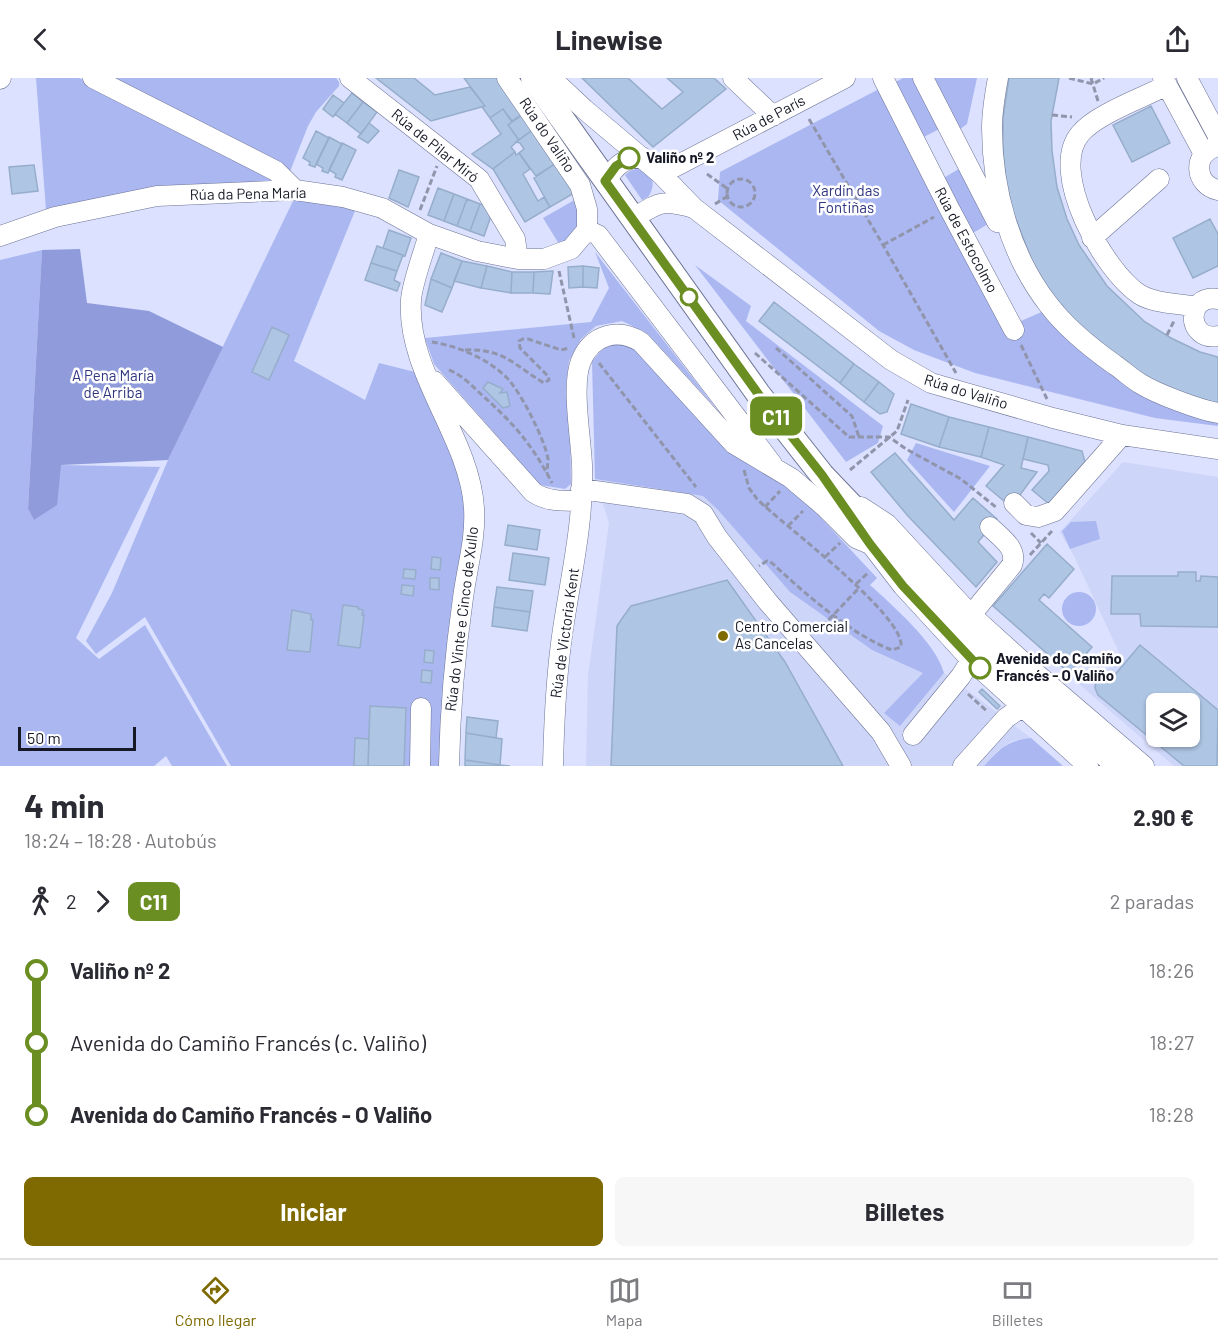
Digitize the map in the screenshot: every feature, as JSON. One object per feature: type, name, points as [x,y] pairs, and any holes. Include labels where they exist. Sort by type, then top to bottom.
[{"type":"main road","name":"Rúa do Valiño","points":[[533,78],[759,395],[822,475],[1014,676],[1119,766]]},
{"type":"street","points":[[93,78],[276,171],[295,190]]},
{"type":"street","name":"Rúa de Pilar Miró","points":[[350,78],[479,179],[514,239],[518,259]]},
{"type":"street","name":"Rúa do Valiño","points":[[507,78],[580,185],[587,209],[587,230]]},
{"type":"street","name":"Rúa do Valiño","points":[[551,78],[661,174],[694,208],[891,360],[917,376],[951,389],[1122,435],[1218,449]]},
{"type":"street","points":[[733,78],[773,116]]},
{"type":"street","name":"Rúa de París","points":[[661,174],[845,78]]},
{"type":"street","name":"Rúa de Estocolmo","points":[[883,78],[1014,330]]},
{"type":"street","points":[[923,78],[997,223],[1005,244]]},
{"type":"street","points":[[998,78],[992,126],[998,194],[1010,234],[1029,273],[1048,304],[1088,345],[1142,385],[1206,411],[1218,412]]},
{"type":"street","points":[[1187,78],[1218,136]]},
{"type":"street","points":[[1196,307],[1148,299],[1138,293],[1112,266],[1092,238],[1080,209],[1071,175],[1072,146],[1078,135],[1097,120],[1165,81],[1211,150],[1200,160],[1199,175],[1208,186],[1218,190]]},
{"type":"street","points":[[605,181],[622,161],[642,157]]},
{"type":"street","points":[[632,219],[658,203],[662,187],[661,174]]},
{"type":"street","points":[[1092,238],[1159,179]]},
{"type":"street","name":"Rúa da Pena María","points":[[0,236],[55,217],[157,196],[295,190],[343,197],[382,208],[422,230],[477,251],[518,259],[544,259],[571,249],[587,230]]},
{"type":"street","name":"Rúa do Valiño","points":[[658,203],[669,202],[694,208]]},
{"type":"street","name":"Rúa do Vinte e Cinco de Xullo","points":[[422,230],[411,299],[414,339],[434,370],[469,478],[474,506],[475,534],[463,596],[450,711],[449,766]]},
{"type":"street","points":[[587,230],[598,235],[773,466]]},
{"type":"street","points":[[1218,299],[1208,298],[1196,307],[1194,314],[1197,329],[1206,336],[1218,336]]},
{"type":"street","name":"Rúa de Victoria Kent","points":[[553,766],[556,682],[579,530],[582,468],[577,385],[579,366],[582,358],[600,339],[616,334],[632,337],[641,342],[734,444],[748,454],[773,466],[812,495],[856,538],[870,544]]},
{"type":"street","points":[[434,370],[452,399],[534,492],[541,497],[561,501],[581,495],[687,504],[702,514],[717,537],[768,602],[881,732],[901,766]]},
{"type":"street","points":[[971,615],[1012,565],[1015,557],[1002,514],[1038,517],[1055,511],[1122,435]]},
{"type":"street","points":[[822,475],[870,544],[903,586],[975,664],[1088,766]]},
{"type":"street","points":[[843,496],[887,524],[971,615],[1144,766]]},
{"type":"street","points":[[913,735],[961,676],[975,664]]},
{"type":"street","points":[[963,766],[1018,704]]},
{"type":"street","points":[[420,766],[421,708]]},
{"type":"path","points":[[1069,78],[1093,84],[1104,78]]},
{"type":"path","points":[[808,119],[957,375]]},
{"type":"path","points":[[422,230],[444,151]]},
{"type":"path","points":[[707,174],[728,189]]},
{"type":"path","points":[[743,180],[751,184],[754,196],[749,204],[741,207],[732,204],[728,196],[728,189],[734,182],[743,180]]},
{"type":"path","points":[[718,204],[728,196]]},
{"type":"path","points":[[883,245],[949,208]]},
{"type":"path","points":[[424,340],[465,350],[481,349],[495,352],[508,358],[544,383],[547,382],[548,376],[518,345],[523,339],[561,350],[576,344],[556,255]]},
{"type":"path","points":[[1014,330],[1049,403]]},
{"type":"path","points":[[749,348],[849,437],[889,436],[906,449],[961,478],[1002,514]]},
{"type":"path","points":[[776,348],[852,416],[859,437]]},
{"type":"path","points":[[434,370],[452,371],[513,423],[525,436],[547,473],[548,460],[542,438],[510,381],[505,375],[465,350]]},
{"type":"path","points":[[596,359],[696,487]]},
{"type":"path","points":[[850,470],[897,431],[908,400]]},
{"type":"path","points":[[744,469],[749,488],[765,507],[859,588],[893,625],[900,636],[901,647],[892,650],[886,648],[832,614],[772,563]]},
{"type":"path","points":[[765,507],[786,484]]},
{"type":"path","points":[[788,526],[810,504]]},
{"type":"path","points":[[825,557],[843,540]]},
{"type":"path","points":[[855,584],[869,572]]},
{"type":"path","points":[[819,629],[859,588]]},
{"type":"path","points":[[963,690],[994,717]]},
{"type":"shaded area","points":[[1123,462],[1218,477],[1218,766],[1174,766],[1152,747],[1200,747],[1200,693],[1146,693],[1146,742],[1079,684],[1123,661],[1074,556],[1060,532]]},
{"type":"shaded area","name":"Centro Comercial As Cancelas","points":[[595,479],[703,496],[790,592],[872,650],[924,673],[884,713],[900,725],[944,673],[1031,738],[1012,741],[997,751],[984,766],[586,766],[588,676],[609,523]]},
{"type":"green space","points":[[36,78],[79,78],[265,169],[276,181],[96,199],[46,210]]},
{"type":"green space","points":[[98,78],[336,78],[339,86],[316,112],[308,126],[289,174]]},
{"type":"green space","points":[[903,78],[916,78],[943,127],[922,138],[892,84]]},
{"type":"green space","points":[[932,78],[977,78],[967,124],[959,130]]},
{"type":"green space","name":"Xardín das Fontiñas","points":[[879,89],[1005,328],[1046,310],[1218,422],[1218,426],[1155,418],[975,373],[914,350],[879,331],[718,200],[720,172]]},
{"type":"green space","points":[[962,167],[993,221],[973,233],[942,179]]},
{"type":"green space","points":[[636,169],[650,175],[653,183],[648,197],[642,200],[625,175]]},
{"type":"green space","points":[[578,198],[579,219],[575,230],[559,244],[543,218]]},
{"type":"green space","points":[[294,199],[357,206],[294,361],[365,400],[379,363],[419,373],[462,478],[465,524],[441,766],[231,766],[145,617],[96,654],[86,641],[112,593],[168,460]]},
{"type":"green space","name":"A Pena María de Arriba","points":[[80,249],[87,303],[149,311],[223,347],[168,460],[61,465],[57,505],[34,520],[28,509],[42,250]]},
{"type":"green space","points":[[42,250],[28,509],[34,520],[56,505],[60,465],[160,467],[76,638],[99,659],[145,625],[227,766],[172,766],[166,756],[154,766],[0,766],[0,260]]},
{"type":"green space","points":[[595,252],[716,408],[647,333],[622,321],[596,326],[581,339],[569,361],[566,383],[571,484],[565,489],[540,485],[434,364],[425,338],[591,322],[609,288]]},
{"type":"green space","points":[[695,265],[751,306],[746,321],[883,426],[878,443],[846,462]]},
{"type":"green space","points":[[619,341],[631,344],[743,461],[777,479],[806,502],[877,578],[870,585],[913,626],[932,650],[944,673],[900,726],[884,713],[923,673],[872,650],[790,592],[703,496],[595,479],[592,362],[605,345]]},
{"type":"green space","points":[[916,443],[990,466],[954,512],[907,460]]},
{"type":"green space","points":[[1096,521],[1100,539],[1070,549],[1062,531],[1071,522]]},
{"type":"green space","points":[[1079,592],[1091,597],[1096,609],[1091,621],[1079,626],[1067,621],[1062,609],[1067,597]]},
{"type":"green space","points":[[1031,738],[1063,766],[984,766],[1004,746]]},
{"type":"building","points":[[376,78],[414,78],[435,95],[470,87],[485,106],[431,121]]},
{"type":"building","points":[[464,78],[501,78],[525,113],[512,121],[503,109],[490,118],[482,107],[485,106]]},
{"type":"building","points":[[582,78],[628,78],[662,109],[683,92],[667,78],[714,78],[726,89],[653,147]]},
{"type":"building","points":[[1009,78],[1059,78],[1051,121],[1052,151],[1057,187],[1067,219],[1079,245],[1107,286],[1145,322],[1200,352],[1218,357],[1218,408],[1170,392],[1108,354],[1057,302],[1044,282],[1032,261],[1013,212],[1006,182],[1003,118]]},
{"type":"building","points":[[352,93],[363,102],[347,123],[335,114]]},
{"type":"building","points":[[333,95],[344,103],[333,117],[323,109]]},
{"type":"building","points":[[363,102],[377,112],[361,134],[347,123]]},
{"type":"building","points":[[1151,106],[1170,143],[1132,162],[1113,125]]},
{"type":"building","points":[[503,109],[512,122],[508,125],[519,140],[511,147],[515,152],[493,169],[472,154],[501,134],[490,118]]},
{"type":"building","points":[[525,113],[535,128],[519,140],[508,125]]},
{"type":"building","points":[[369,123],[379,131],[368,143],[358,137]]},
{"type":"building","points":[[535,128],[558,162],[536,176],[519,153],[524,149],[520,143],[516,142]]},
{"type":"building","points":[[316,131],[329,138],[315,167],[309,165],[310,162],[303,158]]},
{"type":"building","points":[[329,137],[342,144],[328,173],[322,171],[323,168],[316,164]]},
{"type":"building","points":[[342,143],[356,150],[342,180],[335,177],[336,174],[329,170]]},
{"type":"building","points":[[515,152],[516,155],[519,153],[530,169],[523,174],[538,201],[544,197],[550,207],[525,222],[493,169]]},
{"type":"building","points":[[558,162],[576,192],[550,207],[534,178]]},
{"type":"building","points":[[34,165],[38,191],[12,194],[9,167]]},
{"type":"building","points":[[399,170],[419,177],[408,207],[389,198]]},
{"type":"building","points":[[438,188],[454,194],[444,221],[428,215]]},
{"type":"building","points":[[454,194],[467,199],[457,226],[444,221]]},
{"type":"building","points":[[467,199],[480,204],[470,231],[457,226]]},
{"type":"building","points":[[480,204],[485,205],[491,216],[484,236],[470,231]]},
{"type":"building","points":[[1210,219],[1218,234],[1218,266],[1193,278],[1173,238]]},
{"type":"building","points":[[389,230],[411,238],[405,256],[383,248]]},
{"type":"building","points":[[377,246],[403,255],[397,271],[371,263]]},
{"type":"building","points":[[441,253],[462,261],[452,288],[431,279]]},
{"type":"building","points":[[462,261],[487,266],[481,288],[454,281]]},
{"type":"building","points":[[371,263],[397,271],[394,280],[400,283],[397,291],[365,280]]},
{"type":"building","points":[[487,266],[512,272],[511,293],[481,288]]},
{"type":"building","points":[[583,266],[599,268],[597,288],[583,287]]},
{"type":"building","points":[[583,266],[583,287],[569,288],[568,267]]},
{"type":"building","points":[[553,271],[550,294],[533,293],[534,272]]},
{"type":"building","points":[[512,272],[534,272],[533,293],[511,293]]},
{"type":"building","points":[[431,279],[452,288],[442,312],[425,305]]},
{"type":"building","points":[[774,302],[854,364],[840,383],[759,321]]},
{"type":"building","points":[[272,327],[289,335],[269,380],[252,372]]},
{"type":"building","points":[[854,364],[879,382],[864,402],[840,383]]},
{"type":"building","points":[[488,382],[503,389],[500,393],[507,392],[510,406],[503,408],[483,388]]},
{"type":"building","points":[[879,382],[894,394],[887,412],[880,414],[864,402]]},
{"type":"building","points":[[911,404],[949,417],[939,447],[901,434]]},
{"type":"building","points":[[949,417],[989,427],[981,457],[939,447]]},
{"type":"building","points":[[989,427],[1028,437],[1021,468],[1037,472],[1011,507],[986,486],[1004,465],[981,457]]},
{"type":"building","points":[[1028,437],[1082,451],[1085,462],[1049,504],[1032,490],[1049,471],[1048,465],[1023,459]]},
{"type":"building","points":[[895,453],[954,520],[973,498],[997,519],[978,542],[997,562],[976,587],[908,516],[871,472]]},
{"type":"building","points":[[508,525],[540,530],[537,550],[505,545]]},
{"type":"building","points":[[1047,544],[1074,569],[1049,598],[1044,594],[1039,600],[1092,647],[1069,673],[993,606]]},
{"type":"building","points":[[513,553],[549,558],[545,585],[509,580]]},
{"type":"building","points":[[432,557],[441,558],[440,570],[431,569]]},
{"type":"building","points":[[404,569],[416,570],[415,579],[403,578]]},
{"type":"building","points":[[1178,572],[1196,572],[1196,581],[1200,581],[1201,576],[1218,577],[1218,627],[1141,626],[1140,614],[1111,614],[1112,576],[1178,576]]},
{"type":"building","points":[[430,578],[439,578],[439,590],[430,589]]},
{"type":"building","points":[[727,580],[785,662],[843,766],[611,766],[617,626],[631,606]]},
{"type":"building","points":[[402,585],[414,586],[413,596],[401,594]]},
{"type":"building","points":[[497,587],[533,591],[530,612],[494,607]]},
{"type":"building","points":[[343,605],[363,610],[360,648],[338,645]]},
{"type":"building","points":[[494,607],[530,612],[527,631],[492,626]]},
{"type":"building","points":[[292,610],[311,614],[311,620],[313,620],[310,652],[287,650]]},
{"type":"building","points":[[1140,645],[1198,693],[1146,693],[1146,735],[1098,695],[1095,688],[1096,680],[1106,674],[1113,677]]},
{"type":"building","points":[[425,650],[434,651],[433,663],[424,662]]},
{"type":"building","points":[[422,670],[432,671],[431,683],[421,682]]},
{"type":"building","points":[[982,689],[1000,706],[997,709],[979,692]]},
{"type":"building","points":[[1200,695],[1218,710],[1217,766],[1184,766],[1161,747],[1200,747]]},
{"type":"building","points":[[370,706],[406,708],[404,766],[368,766]]},
{"type":"building","points":[[467,717],[498,721],[496,738],[466,733]]},
{"type":"building","points":[[466,733],[502,739],[500,765],[465,760]]},
{"type":"building","points":[[355,738],[369,739],[368,766],[354,766]]},
{"type":"building","points":[[465,760],[500,765],[510,766],[465,766]]},
{"type":"bus line","name":"C11","points":[[629,158],[616,166],[605,181],[759,395],[822,475],[870,544],[903,586],[980,668]]},
{"type":"place","name":"Valiño nº 2","points":[[629,158]]},
{"type":"place","name":"Centro Comercial As Cancelas","points":[[723,636]]},
{"type":"place","name":"Avenida do Camiño Francés - O Valiño","points":[[980,668]]}]
